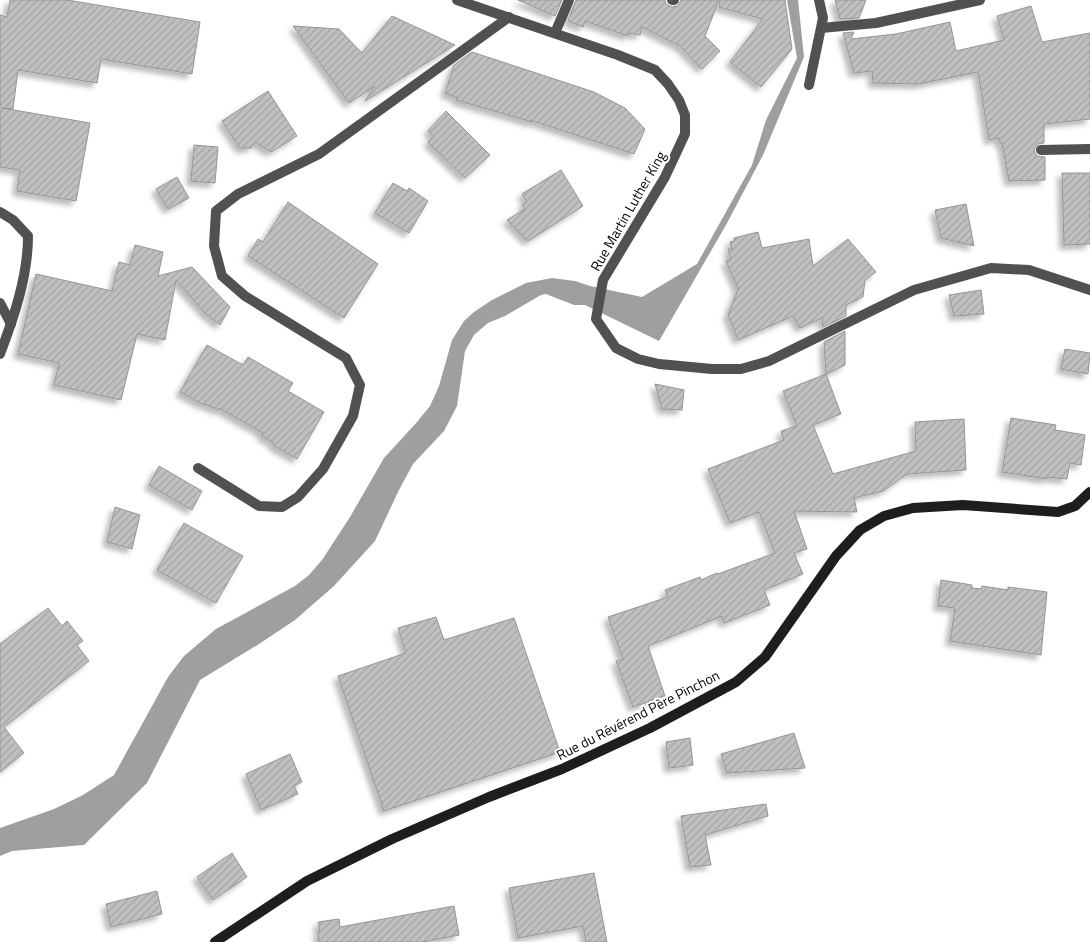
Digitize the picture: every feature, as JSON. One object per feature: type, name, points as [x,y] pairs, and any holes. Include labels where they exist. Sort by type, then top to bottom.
[{"type":"main road","name":"Rue du Révérend Père Pinchon","points":[[215,942],[307,881],[392,839],[489,797],[562,769],[650,728],[736,682],[765,657],[836,556],[860,530],[884,516],[913,508],[963,505],[1058,512],[1075,506],[1090,492]]},
{"type":"street","name":"Rue Martin Luther King","points":[[457,0],[618,55],[655,70],[679,100],[685,115],[685,134],[665,177],[604,280],[596,319],[616,348],[638,359],[659,364],[712,369],[742,369],[769,361],[914,290],[991,268],[1029,270],[1090,290]]},
{"type":"street","points":[[555,34],[569,0]]},
{"type":"street","points":[[809,85],[823,18],[819,0]]},
{"type":"street","points":[[821,28],[876,23],[980,0]]},
{"type":"street","points":[[198,468],[259,506],[282,507],[298,497],[323,469],[353,416],[360,385],[346,358],[245,296],[222,276],[214,246],[216,211],[238,194],[319,154],[509,17]]},
{"type":"street","points":[[1041,150],[1090,148]]},
{"type":"street","points":[[0,212],[13,220],[28,236],[28,256],[12,324],[0,354]]},
{"type":"street","points":[[0,303],[12,324]]},
{"type":"shaded area","points":[[787,0],[798,0],[804,57],[763,155],[726,225],[659,341],[585,305],[574,305],[546,294],[488,323],[474,335],[465,351],[457,406],[444,431],[413,464],[375,541],[334,586],[295,620],[200,680],[147,783],[84,845],[12,851],[0,856],[0,828],[54,809],[83,795],[114,775],[168,677],[184,656],[216,629],[295,586],[309,575],[322,560],[350,517],[384,458],[430,406],[439,386],[452,340],[464,321],[474,312],[492,300],[526,283],[552,278],[575,281],[642,297],[697,264],[752,165],[766,120],[797,58]]},
{"type":"building","points":[[10,0],[67,0],[200,22],[192,74],[101,59],[97,83],[18,70],[13,109],[2,108],[90,123],[76,201],[17,191],[20,170],[0,167],[0,15],[7,17]]},
{"type":"building","points":[[518,0],[562,0],[555,16]]},
{"type":"building","points":[[576,0],[665,0],[666,4],[672,7],[678,6],[681,0],[719,0],[705,36],[720,51],[702,69],[680,46],[642,27],[640,35],[629,33],[628,36],[585,21],[583,27],[568,21]]},
{"type":"building","points":[[720,0],[785,0],[792,49],[761,87],[730,62],[763,19],[719,7]]},
{"type":"building","points":[[835,0],[866,0],[859,18],[840,19]]},
{"type":"building","points":[[1031,6],[1042,42],[1090,33],[1090,119],[1044,124],[1044,143],[1037,144],[1034,150],[1037,156],[1045,157],[1045,180],[1009,181],[1002,143],[1000,143],[999,138],[989,140],[978,72],[918,84],[873,83],[872,71],[854,73],[843,33],[854,32],[851,39],[896,34],[950,22],[956,51],[1004,40],[997,16]]},
{"type":"building","points":[[392,16],[455,45],[365,101],[375,86],[349,103],[293,26],[339,29],[362,53]]},
{"type":"building","points":[[472,52],[594,92],[625,108],[645,129],[634,154],[530,120],[532,122],[456,100],[458,98],[445,93],[454,65]]},
{"type":"building","points":[[268,91],[297,136],[271,152],[255,142],[251,148],[240,148],[222,121]]},
{"type":"building","points":[[446,111],[490,155],[465,178],[428,142],[434,136],[428,131]]},
{"type":"building","points":[[194,145],[218,147],[215,183],[191,181]]},
{"type":"building","points":[[561,170],[583,206],[528,241],[507,220],[525,209],[522,205],[527,202],[522,194]]},
{"type":"building","points":[[1062,173],[1090,173],[1090,244],[1064,245]]},
{"type":"building","points":[[177,177],[189,198],[168,209],[156,189]]},
{"type":"building","points":[[393,183],[407,191],[409,188],[428,201],[409,233],[375,213]]},
{"type":"building","points":[[288,202],[378,264],[344,318],[248,256],[258,239],[263,242]]},
{"type":"building","points":[[966,204],[974,246],[941,238],[935,210]]},
{"type":"building","points":[[758,232],[762,248],[809,239],[813,266],[848,239],[876,272],[865,280],[863,297],[846,305],[846,316],[823,327],[822,318],[800,328],[793,316],[738,340],[728,315],[738,289],[726,261],[731,259],[728,249],[732,249],[730,242],[734,241],[734,238]]},
{"type":"building","points":[[135,245],[163,252],[158,276],[192,267],[230,307],[220,325],[205,313],[176,280],[165,340],[137,334],[121,400],[54,385],[59,363],[18,354],[36,274],[112,291],[119,262],[130,265]]},
{"type":"building","points":[[981,290],[984,314],[954,316],[949,295]]},
{"type":"building","points":[[845,331],[845,365],[826,374],[824,342]]},
{"type":"building","points":[[207,345],[243,365],[248,357],[293,383],[288,391],[324,412],[297,459],[273,445],[274,443],[262,436],[263,433],[219,408],[218,410],[204,405],[180,392]]},
{"type":"building","points":[[1065,349],[1090,353],[1088,374],[1061,369]]},
{"type":"building","points":[[826,374],[841,414],[813,425],[833,474],[916,451],[915,422],[964,419],[966,470],[907,474],[883,491],[854,498],[857,512],[794,511],[807,549],[794,553],[803,574],[764,590],[770,605],[724,623],[722,616],[648,646],[665,696],[633,707],[616,661],[623,659],[608,617],[668,597],[665,590],[700,577],[701,580],[775,553],[759,512],[730,523],[708,469],[784,440],[781,431],[797,426],[783,391]]},
{"type":"building","points":[[655,384],[684,390],[682,410],[662,409]]},
{"type":"building","points":[[1011,418],[1056,425],[1055,430],[1085,435],[1081,465],[1070,463],[1067,479],[1047,477],[1047,479],[1002,472]]},
{"type":"building","points":[[159,466],[202,491],[192,510],[149,485]]},
{"type":"building","points":[[115,507],[140,515],[132,549],[107,542]]},
{"type":"building","points":[[184,523],[243,556],[216,603],[157,570]]},
{"type":"building","points":[[941,580],[972,585],[972,588],[981,589],[982,586],[1008,590],[1008,587],[1047,592],[1041,655],[950,641],[955,608],[938,606]]},
{"type":"building","points":[[48,608],[62,626],[67,621],[83,641],[77,645],[89,661],[4,727],[24,753],[0,772],[0,644]]},
{"type":"building","points":[[436,617],[444,640],[514,618],[560,752],[384,811],[338,676],[406,653],[398,628]]},
{"type":"building","points":[[794,733],[805,768],[727,773],[721,754]]},
{"type":"building","points":[[690,738],[693,765],[669,768],[666,742]]},
{"type":"building","points":[[290,754],[302,782],[294,786],[298,794],[261,810],[246,774]]},
{"type":"building","points":[[766,804],[768,816],[705,835],[711,865],[690,867],[681,816]]},
{"type":"building","points":[[232,853],[247,877],[213,900],[197,877]]},
{"type":"building","points":[[594,873],[607,942],[586,942],[583,926],[518,938],[509,888]]},
{"type":"building","points":[[157,891],[162,914],[111,927],[106,904]]},
{"type":"building","points":[[454,906],[459,935],[423,942],[319,942],[318,931],[320,931],[318,922],[339,919],[340,927]]}]
